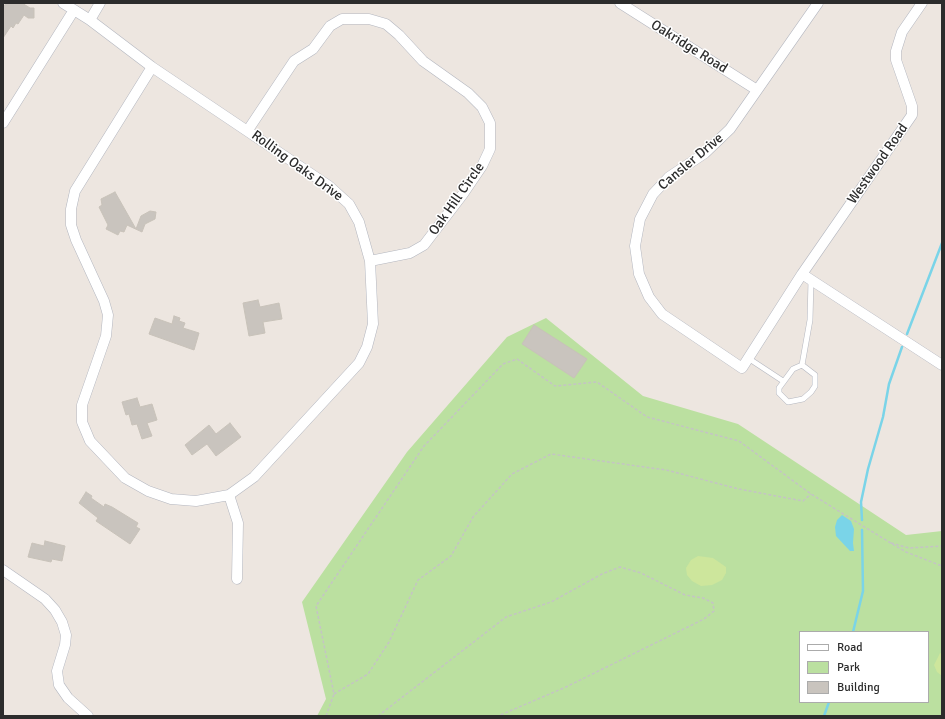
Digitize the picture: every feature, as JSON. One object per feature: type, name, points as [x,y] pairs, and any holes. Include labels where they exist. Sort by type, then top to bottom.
[{"type":"street","name":"Rolling Oaks Drive","points":[[63,3],[90,20],[152,67],[248,130],[329,186],[349,204],[359,222],[370,261],[373,324],[367,347],[359,363],[254,477],[229,495],[196,501],[171,499],[148,491],[125,478],[108,462],[90,441],[82,422],[82,406],[106,336],[108,315],[104,300],[76,240],[71,225],[71,209],[75,191],[152,67]]},
{"type":"street","points":[[90,20],[100,3]]},
{"type":"street","name":"Oakridge Road","points":[[620,3],[757,90]]},
{"type":"street","name":"Cansler Drive","points":[[742,368],[662,314],[648,297],[638,274],[635,246],[640,219],[653,194],[669,177],[705,153],[730,129],[818,3]]},
{"type":"street","name":"Westwood Road","points":[[742,368],[807,277],[912,115],[912,106],[896,60],[896,51],[902,32],[922,3]]},
{"type":"street","points":[[3,123],[74,10]]},
{"type":"street","name":"Oak Hill Circle","points":[[248,130],[294,61],[313,49],[330,26],[342,19],[369,19],[386,24],[399,35],[423,61],[468,93],[482,107],[490,124],[490,149],[482,166],[463,194],[424,245],[410,253],[370,261]]},
{"type":"street","points":[[807,277],[942,365]]},
{"type":"street","points":[[229,495],[238,523],[236,580]]},
{"type":"street","points":[[3,570],[45,599],[55,610],[62,622],[66,635],[65,645],[57,671],[59,685],[68,698],[88,716]]},
{"type":"lane","points":[[802,365],[810,320],[807,277]]},
{"type":"lane","points":[[748,358],[783,380]]},
{"type":"lane","points":[[802,365],[815,375],[815,386],[803,399],[788,402],[780,393],[779,388],[783,380],[792,369],[802,365]]},
{"type":"path","points":[[326,716],[334,694],[316,606],[424,446],[503,364],[517,359],[555,386],[597,382],[648,417],[739,441],[811,494],[906,552],[942,566]]},
{"type":"path","points":[[334,694],[368,674],[389,642],[418,580],[451,556],[473,517],[512,474],[551,454],[666,470],[739,489],[803,501],[811,494]]},
{"type":"path","points":[[889,542],[909,548],[942,546]]},
{"type":"path","points":[[378,716],[506,617],[552,602],[602,574],[620,567],[641,573],[685,595],[703,598],[713,603],[714,611],[704,619],[573,684],[498,716]]},
{"type":"green space","points":[[546,318],[643,396],[738,424],[906,535],[942,531],[942,716],[317,716],[326,699],[302,602],[407,452],[507,337]]},
{"type":"green space","points":[[698,556],[713,558],[726,567],[726,573],[722,580],[712,585],[701,586],[692,581],[687,575],[686,568],[691,560]]},
{"type":"green space","points":[[940,653],[942,654],[942,676],[937,672],[934,665]]},
{"type":"water","points":[[842,515],[851,521],[854,529],[854,551],[850,551],[836,536],[835,527],[837,520]]},
{"type":"building","points":[[6,3],[22,3],[30,8],[34,8],[34,18],[28,18],[24,15],[18,24],[16,23],[13,28],[11,26],[3,38],[3,8]]},
{"type":"building","points":[[115,192],[136,229],[141,216],[150,211],[156,212],[155,219],[145,224],[142,232],[127,225],[124,232],[120,231],[118,235],[106,229],[108,225],[99,207],[102,205],[101,199]]},
{"type":"building","points":[[258,300],[260,307],[279,303],[282,319],[263,322],[265,333],[249,336],[243,303]]},
{"type":"building","points":[[174,316],[180,318],[179,321],[185,323],[183,328],[199,333],[194,350],[149,334],[155,318],[172,324]]},
{"type":"building","points":[[534,325],[587,359],[574,378],[522,344]]},
{"type":"building","points":[[137,398],[140,407],[152,404],[157,420],[147,423],[152,436],[142,439],[137,424],[132,425],[129,414],[126,415],[122,402]]},
{"type":"building","points":[[230,423],[241,437],[216,456],[207,444],[192,455],[185,445],[209,425],[216,434]]},
{"type":"building","points":[[86,492],[92,496],[91,498],[104,507],[105,504],[112,507],[138,523],[136,527],[140,529],[130,544],[96,521],[98,518],[79,503]]},
{"type":"building","points":[[45,541],[65,546],[62,561],[52,559],[51,562],[28,557],[32,543],[44,546]]},
{"type":"waterway","points":[[907,334],[942,243]]},
{"type":"waterway","points":[[862,520],[861,502],[868,469],[883,417],[889,384],[902,347]]},
{"type":"waterway","points":[[853,631],[863,591],[862,530]]},
{"type":"waterway","points":[[824,716],[829,703]]}]
